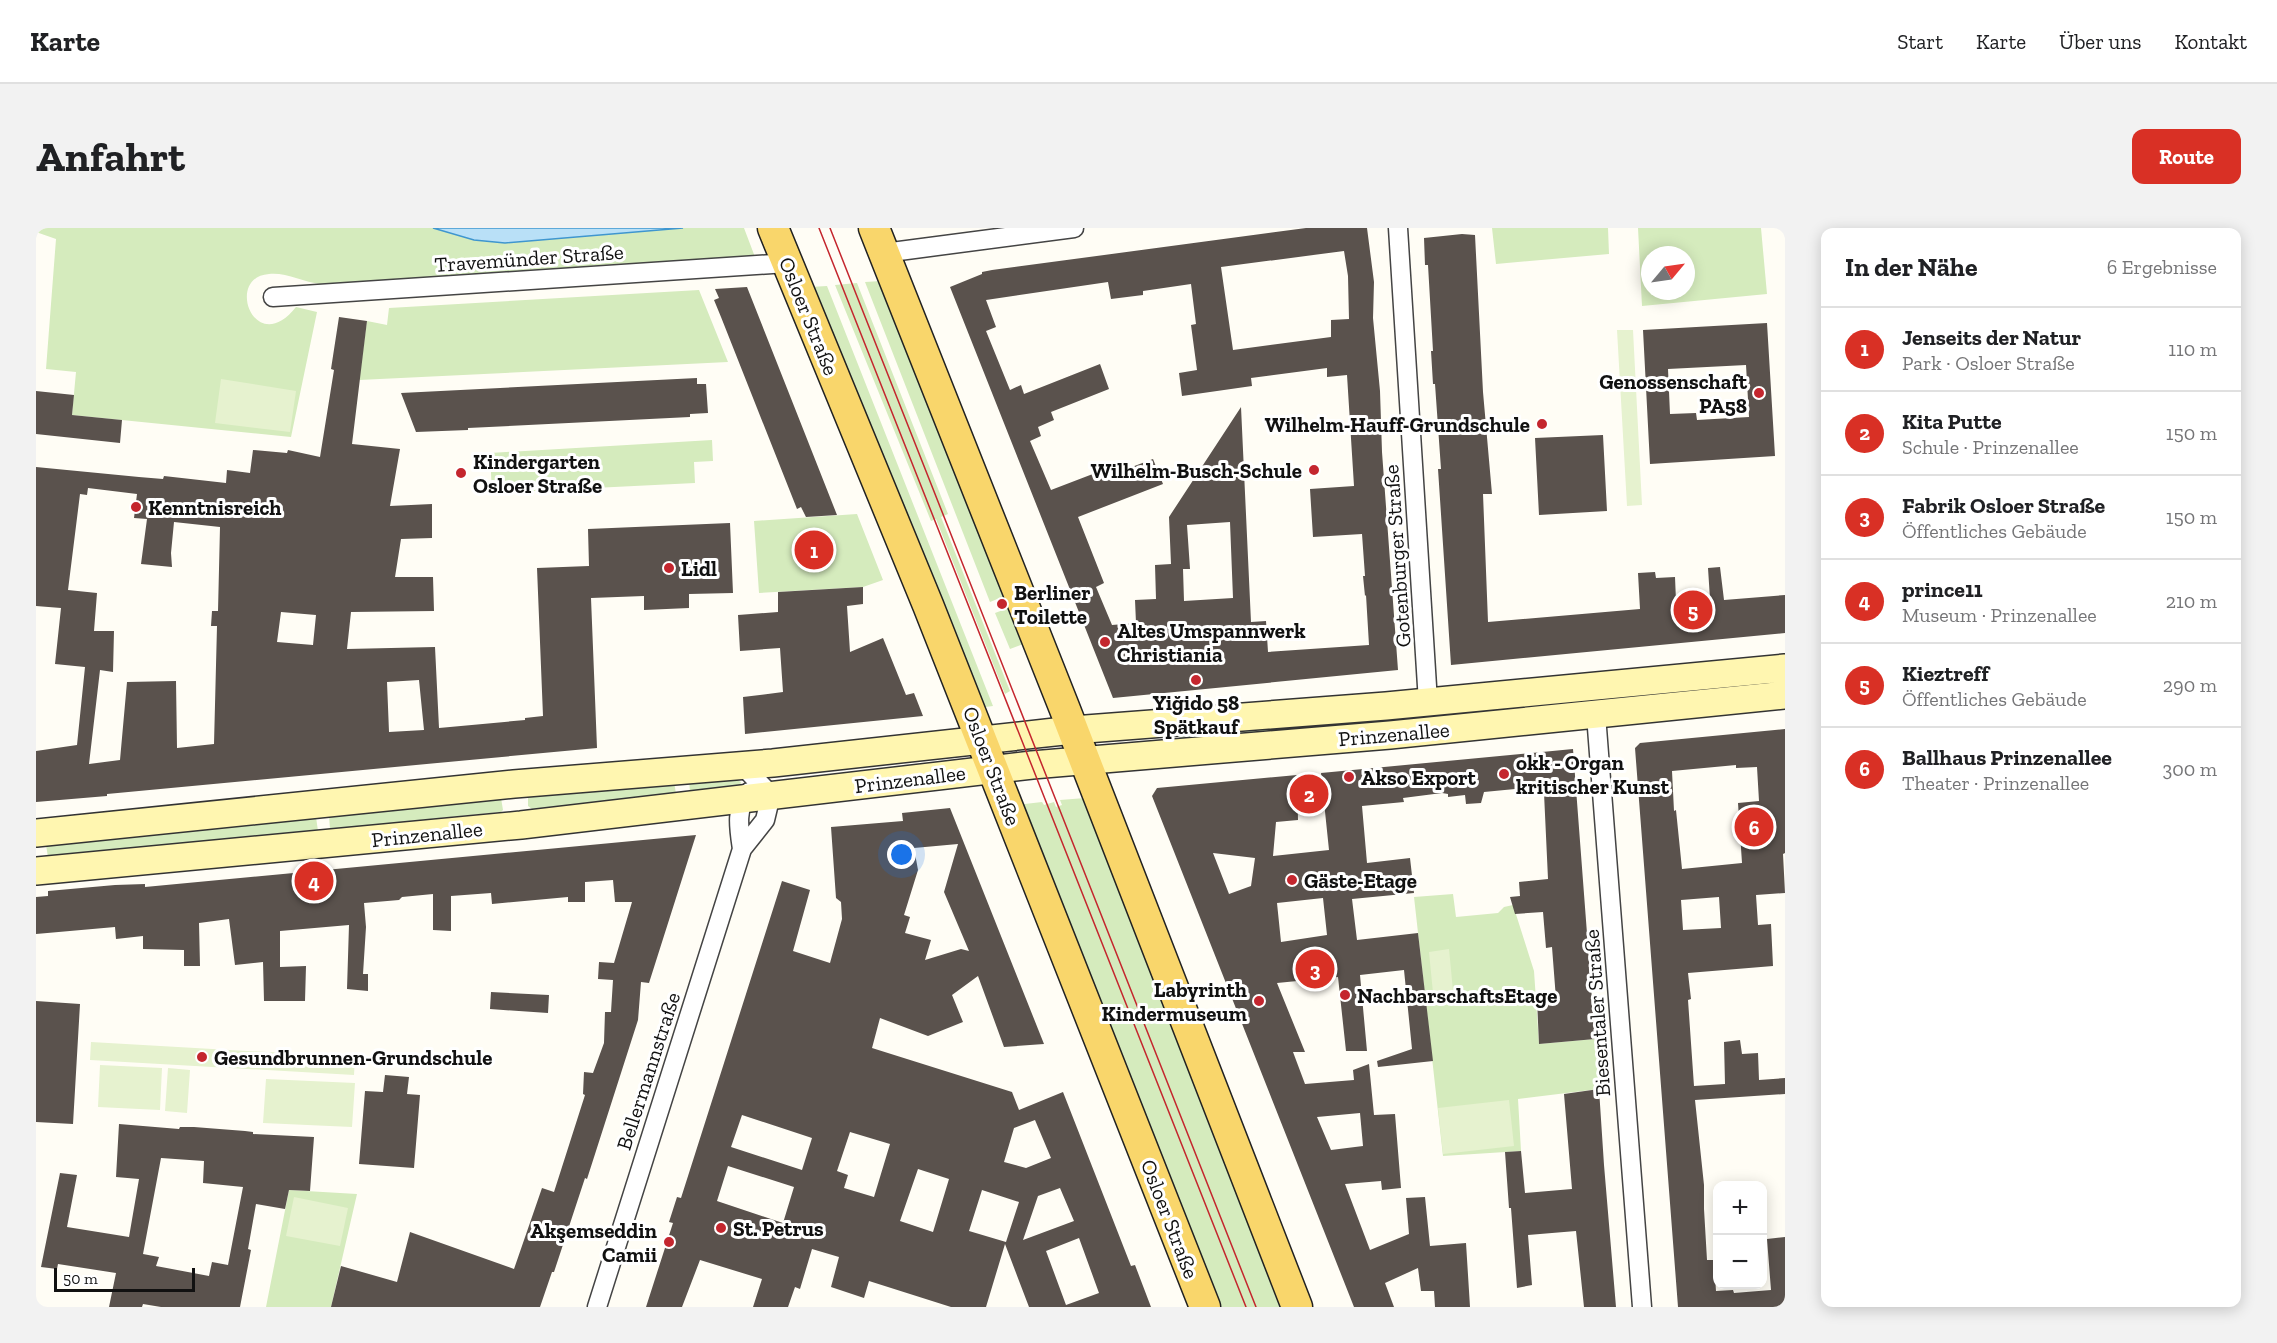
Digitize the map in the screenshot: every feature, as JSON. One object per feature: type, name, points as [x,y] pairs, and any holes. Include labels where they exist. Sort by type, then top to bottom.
[{"type":"main road","name":"Osloer Straße","points":[[773,228],[981,739],[1205,1307]]},
{"type":"main road","points":[[879,241],[1073,730],[1297,1307]]},
{"type":"main road","name":"Prinzenallee","points":[[36,872],[521,825],[981,739],[1428,702],[1785,668]]},
{"type":"main road","name":"Prinzenallee","points":[[36,833],[514,784],[758,780],[993,769],[1785,695]]},
{"type":"street","points":[[879,241],[1074,228]]},
{"type":"street","name":"Gotenburger Straße","points":[[1398,228],[1428,702]]},
{"type":"street","name":"Travemünder Straße","points":[[273,297],[787,262]]},
{"type":"street","name":"Biesentaler Straße","points":[[1596,714],[1642,1307]]},
{"type":"street","name":"Bellermannstraße","points":[[742,849],[738,821],[758,780]]},
{"type":"street","name":"Bellermannstraße","points":[[597,1307],[742,849],[765,820],[758,780]]},
{"type":"green space","points":[[36,228],[744,228],[755,257],[320,284],[275,274],[256,278],[248,288],[247,299],[250,311],[258,320],[268,324],[281,321],[296,307],[317,312],[291,437],[72,415],[76,372],[46,369],[56,239],[36,232]]},
{"type":"green space","points":[[1492,228],[1608,228],[1609,254],[1496,264]]},
{"type":"green space","points":[[1638,228],[1761,228],[1767,294],[1642,306],[1642,300],[1695,300],[1695,246],[1641,246],[1641,286]]},
{"type":"green space","points":[[881,281],[1007,595],[990,602],[865,282]]},
{"type":"green space","points":[[857,283],[948,514],[941,517],[1010,691],[1005,694],[936,519],[931,521],[835,285]]},
{"type":"green space","points":[[827,286],[993,706],[978,708],[810,287]]},
{"type":"green space","points":[[699,290],[728,362],[359,380],[367,321],[387,325],[389,308]]},
{"type":"green space","points":[[1617,330],[1633,330],[1642,505],[1627,506]]},
{"type":"green space","points":[[221,379],[296,391],[290,432],[215,423]]},
{"type":"green space","points":[[712,440],[713,461],[694,462],[695,483],[492,493],[490,453]]},
{"type":"green space","points":[[857,514],[883,580],[863,587],[759,593],[754,521]]},
{"type":"green space","points":[[1011,607],[1026,643],[1010,649],[995,613]]},
{"type":"green space","points":[[1379,716],[1380,723],[1180,743],[1179,736]]},
{"type":"green space","points":[[733,778],[741,782],[740,787],[690,793],[689,779]]},
{"type":"green space","points":[[674,781],[676,794],[532,809],[528,806],[528,796]]},
{"type":"green space","points":[[501,798],[503,810],[501,812],[330,829],[329,816]]},
{"type":"green space","points":[[1085,798],[1288,1307],[1213,1307],[1015,805],[1042,802],[1044,805],[1054,802],[1056,807],[1062,805],[1060,800]]},
{"type":"green space","points":[[316,817],[318,831],[48,857],[46,845]]},
{"type":"green space","points":[[1453,894],[1456,917],[1498,913],[1504,907],[1513,905],[1534,971],[1539,1044],[1595,1039],[1599,1089],[1518,1099],[1521,1151],[1443,1156],[1414,897]]},
{"type":"green space","points":[[1449,949],[1454,1001],[1434,1003],[1429,952]]},
{"type":"green space","points":[[91,1042],[355,1057],[354,1075],[90,1060]]},
{"type":"green space","points":[[100,1065],[162,1068],[160,1110],[98,1107]]},
{"type":"green space","points":[[168,1068],[190,1070],[187,1113],[165,1111]]},
{"type":"green space","points":[[266,1079],[355,1083],[352,1127],[263,1123]]},
{"type":"green space","points":[[1509,1100],[1514,1146],[1443,1154],[1438,1108]]},
{"type":"green space","points":[[289,1190],[357,1194],[331,1307],[266,1307]]},
{"type":"green space","points":[[294,1197],[348,1208],[340,1246],[286,1236]]},
{"type":"water","points":[[433,228],[683,228],[505,243],[474,240]]},
{"type":"building","points":[[1306,228],[1367,228],[1374,282],[1373,318],[1380,391],[1382,452],[1398,670],[1113,698],[950,287],[982,274],[982,272]],"holes":[[[1344,251],[1348,276],[1349,319],[1331,320],[1331,337],[1233,350],[1221,267]],[[1108,282],[1111,299],[1143,295],[1143,291],[1191,284],[1196,324],[1191,325],[1197,370],[1179,373],[1182,396],[1252,386],[1251,378],[1327,368],[1327,377],[1347,375],[1354,486],[1310,489],[1313,537],[1362,534],[1369,645],[1268,652],[1266,621],[1251,622],[1241,407],[1169,517],[1171,564],[1155,565],[1156,599],[1135,600],[1136,623],[1112,625],[1096,587],[1104,583],[1078,517],[1163,484],[1153,459],[1100,479],[1098,472],[1051,490],[1030,441],[1041,436],[1038,427],[1054,420],[1051,412],[1109,389],[1100,364],[1024,394],[1021,385],[1010,390],[986,331],[996,327],[986,300]],[[1230,522],[1233,598],[1184,601],[1183,569],[1190,569],[1187,525]]]},
{"type":"building","points":[[1475,235],[1483,392],[1492,494],[1483,494],[1488,622],[1640,609],[1638,573],[1655,572],[1656,578],[1675,577],[1676,601],[1710,599],[1708,568],[1720,567],[1724,600],[1785,595],[1785,633],[1451,665],[1438,469],[1441,469],[1435,384],[1433,384],[1428,265],[1425,265],[1424,238]]},
{"type":"building","points":[[747,287],[837,515],[806,517],[801,507],[797,509],[714,300],[719,298],[715,289]]},
{"type":"building","points":[[339,317],[367,321],[352,444],[400,449],[390,506],[432,504],[432,538],[401,539],[395,577],[433,577],[434,611],[351,612],[347,649],[435,647],[439,728],[525,720],[525,718],[543,716],[537,568],[589,566],[588,529],[730,523],[733,593],[689,594],[689,608],[644,610],[644,596],[591,598],[597,748],[36,802],[36,751],[77,745],[85,667],[55,664],[61,608],[36,606],[36,467],[226,483],[227,470],[250,473],[253,450],[287,453],[288,450],[320,457],[334,370],[331,369]],"holes":[[[88,488],[137,494],[134,518],[147,519],[141,564],[172,567],[174,522],[220,527],[218,611],[212,611],[211,626],[217,626],[214,744],[177,748],[176,681],[127,682],[120,760],[89,764],[100,670],[113,672],[114,631],[94,631],[97,593],[68,590],[80,494],[87,495]],[[281,612],[316,615],[313,645],[277,642]],[[419,680],[424,730],[389,732],[387,682]]]},
{"type":"building","name":"Genossenschaft PA58","points":[[1767,323],[1775,456],[1650,464],[1643,330]],"holes":[[[1746,365],[1749,417],[1697,420],[1696,413],[1670,414],[1668,369]]]},
{"type":"building","points":[[697,378],[697,384],[706,384],[708,413],[690,414],[690,417],[468,428],[468,430],[416,432],[401,393]]},
{"type":"building","points":[[36,391],[74,395],[72,415],[122,420],[120,443],[36,434]]},
{"type":"building","points":[[1603,435],[1607,511],[1539,515],[1535,438]]},
{"type":"building","points":[[863,587],[863,604],[847,606],[850,652],[883,638],[906,695],[914,693],[923,716],[745,734],[743,697],[783,692],[780,648],[740,651],[738,615],[778,612],[778,592]]},
{"type":"building","points":[[1785,729],[1785,853],[1783,854],[1785,893],[1756,895],[1758,925],[1771,924],[1773,966],[1688,973],[1691,999],[1688,1000],[1694,1086],[1725,1084],[1724,1042],[1740,1040],[1742,1054],[1758,1053],[1759,1080],[1785,1078],[1785,1094],[1695,1100],[1704,1185],[1707,1260],[1713,1260],[1713,1289],[1716,1291],[1733,1290],[1734,1293],[1771,1290],[1767,1239],[1785,1237],[1785,1307],[1678,1307],[1635,748],[1640,743]],"holes":[[[1736,765],[1736,768],[1757,767],[1759,801],[1738,803],[1742,863],[1682,869],[1676,810],[1674,811],[1672,771]],[[1719,897],[1721,928],[1683,930],[1681,900]]]},
{"type":"building","points":[[1573,749],[1595,1039],[1539,1044],[1537,1000],[1556,999],[1552,947],[1546,948],[1543,912],[1515,914],[1510,897],[1520,896],[1519,882],[1548,879],[1544,793],[1515,796],[1515,789],[1484,792],[1481,803],[1466,804],[1465,795],[1448,797],[1448,794],[1442,793],[1403,798],[1404,802],[1362,806],[1367,863],[1410,858],[1414,893],[1352,899],[1357,940],[1418,933],[1433,1061],[1378,1067],[1377,1061],[1412,1049],[1404,970],[1360,975],[1367,1051],[1346,1051],[1338,977],[1277,983],[1305,1052],[1293,1052],[1305,1084],[1354,1080],[1353,1070],[1369,1064],[1374,1115],[1395,1114],[1401,1188],[1382,1190],[1381,1181],[1345,1184],[1370,1250],[1409,1234],[1406,1198],[1425,1197],[1430,1246],[1466,1243],[1470,1307],[1435,1307],[1434,1291],[1421,1291],[1418,1268],[1385,1283],[1394,1307],[1354,1307],[1152,796],[1157,788],[1297,775],[1298,820],[1276,822],[1273,856],[1329,850],[1321,773]],"holes":[[[1213,853],[1255,858],[1251,886],[1229,894]],[[1323,898],[1327,935],[1281,942],[1277,903]],[[1360,1113],[1363,1146],[1331,1150],[1317,1117]]]},
{"type":"building","points":[[950,808],[1044,1044],[1004,1047],[978,976],[952,995],[963,1022],[928,1036],[880,1018],[872,1048],[1012,1092],[1019,1110],[1063,1092],[1131,1266],[1135,1265],[1151,1307],[1029,1307],[1005,1244],[986,1307],[951,1307],[869,1281],[864,1298],[831,1287],[839,1257],[812,1249],[800,1289],[795,1287],[788,1307],[753,1307],[762,1279],[700,1260],[682,1307],[646,1307],[673,1223],[669,1222],[677,1197],[681,1198],[782,881],[810,890],[793,951],[830,963],[842,919],[841,902],[836,898],[831,827],[903,821],[902,813]],"holes":[[[958,844],[944,892],[969,951],[961,949],[925,960],[931,940],[905,933],[910,917],[904,915],[918,870],[914,848]],[[742,1115],[812,1138],[802,1170],[731,1147]],[[1035,1120],[1051,1158],[1026,1168],[1004,1162],[1014,1128]],[[850,1132],[890,1144],[874,1197],[844,1188],[848,1175],[837,1171]],[[728,1166],[794,1187],[783,1223],[717,1201]],[[918,1169],[949,1179],[933,1232],[900,1221]],[[1060,1188],[1074,1221],[1023,1240],[1038,1196]],[[982,1190],[1019,1202],[1006,1242],[969,1231]],[[1079,1238],[1099,1293],[1066,1305],[1046,1251]]]},
{"type":"building","points":[[696,835],[649,983],[641,982],[638,1020],[587,1179],[585,1178],[540,1307],[331,1307],[341,1266],[397,1282],[410,1232],[514,1269],[542,1188],[554,1192],[585,1095],[583,1094],[584,1072],[593,1073],[604,1043],[605,1012],[611,1012],[613,980],[598,979],[599,962],[614,963],[632,902],[615,902],[613,880],[585,882],[585,902],[568,902],[568,897],[492,904],[491,893],[451,896],[451,931],[433,930],[433,894],[364,903],[366,927],[363,974],[368,974],[368,991],[347,989],[349,925],[280,931],[280,967],[306,966],[305,1001],[264,1001],[263,962],[235,965],[229,919],[199,923],[200,966],[184,966],[184,950],[143,949],[143,936],[116,939],[115,927],[36,934],[36,897],[48,896],[48,891],[115,885],[145,884],[145,887]]},
{"type":"building","points":[[491,992],[549,995],[548,1013],[490,1009]]},
{"type":"building","points":[[36,1001],[80,1004],[73,1124],[36,1122]]},
{"type":"building","points":[[385,1075],[409,1077],[407,1094],[420,1095],[414,1168],[359,1164],[365,1091],[383,1092]]},
{"type":"building","points":[[1599,1089],[1616,1307],[1584,1307],[1576,1231],[1528,1235],[1532,1285],[1517,1288],[1511,1208],[1509,1208],[1505,1152],[1521,1151],[1525,1193],[1572,1189],[1564,1094]]},
{"type":"building","points":[[119,1124],[179,1129],[180,1127],[194,1127],[245,1131],[253,1132],[253,1134],[314,1137],[310,1191],[289,1190],[285,1209],[256,1204],[248,1249],[251,1250],[240,1307],[161,1307],[143,1304],[142,1307],[109,1307],[116,1273],[58,1264],[57,1269],[41,1267],[60,1173],[77,1175],[67,1227],[129,1237],[139,1179],[116,1177]],"holes":[[[161,1158],[204,1161],[203,1183],[243,1187],[228,1265],[212,1262],[209,1276],[156,1266],[159,1257],[143,1254]]]},
{"type":"tram line","points":[[819,228],[1246,1307]]},
{"type":"tram line","points":[[830,228],[1256,1307]]},
{"type":"place","name":"Genossenschaft PA58","points":[[1759,393]]},
{"type":"place","name":"Wilhelm-Hauff-Grundschule","points":[[1542,424]]},
{"type":"place","name":"Wilhelm-Busch-Schule","points":[[1314,470]]},
{"type":"place","name":"Kindergarten Osloer Straße","points":[[461,473]]},
{"type":"place","name":"Kenntnisreich","points":[[136,507]]},
{"type":"place","name":"Jenseits der Natur","points":[[814,550]]},
{"type":"place","name":"Lidl","points":[[669,568]]},
{"type":"place","name":"Berliner Toilette","points":[[1002,604]]},
{"type":"place","name":"Kieztreff","points":[[1693,610]]},
{"type":"place","name":"Altes Umspannwerk Christiania","points":[[1105,642]]},
{"type":"place","name":"Yiğido 58 Spätkauf","points":[[1196,680]]},
{"type":"place","name":"okk - Organ kritischer Kunst","points":[[1504,774]]},
{"type":"place","name":"Akso Export","points":[[1349,777]]},
{"type":"place","name":"Kita Putte","points":[[1309,794]]},
{"type":"place","name":"Ballhaus Prinzenallee","points":[[1754,827]]},
{"type":"place","name":"Gäste-Etage","points":[[1292,880]]},
{"type":"place","name":"prince11","points":[[314,881]]},
{"type":"place","name":"Fabrik Osloer Straße","points":[[1315,969]]},
{"type":"place","name":"NachbarschaftsEtage","points":[[1345,995]]},
{"type":"place","name":"Labyrinth Kindermuseum","points":[[1259,1001]]},
{"type":"place","name":"Gesundbrunnen-Grundschule","points":[[202,1057]]},
{"type":"place","name":"St. Petrus","points":[[721,1228]]},
{"type":"place","name":"Akşemseddin Camii","points":[[669,1242]]}]
